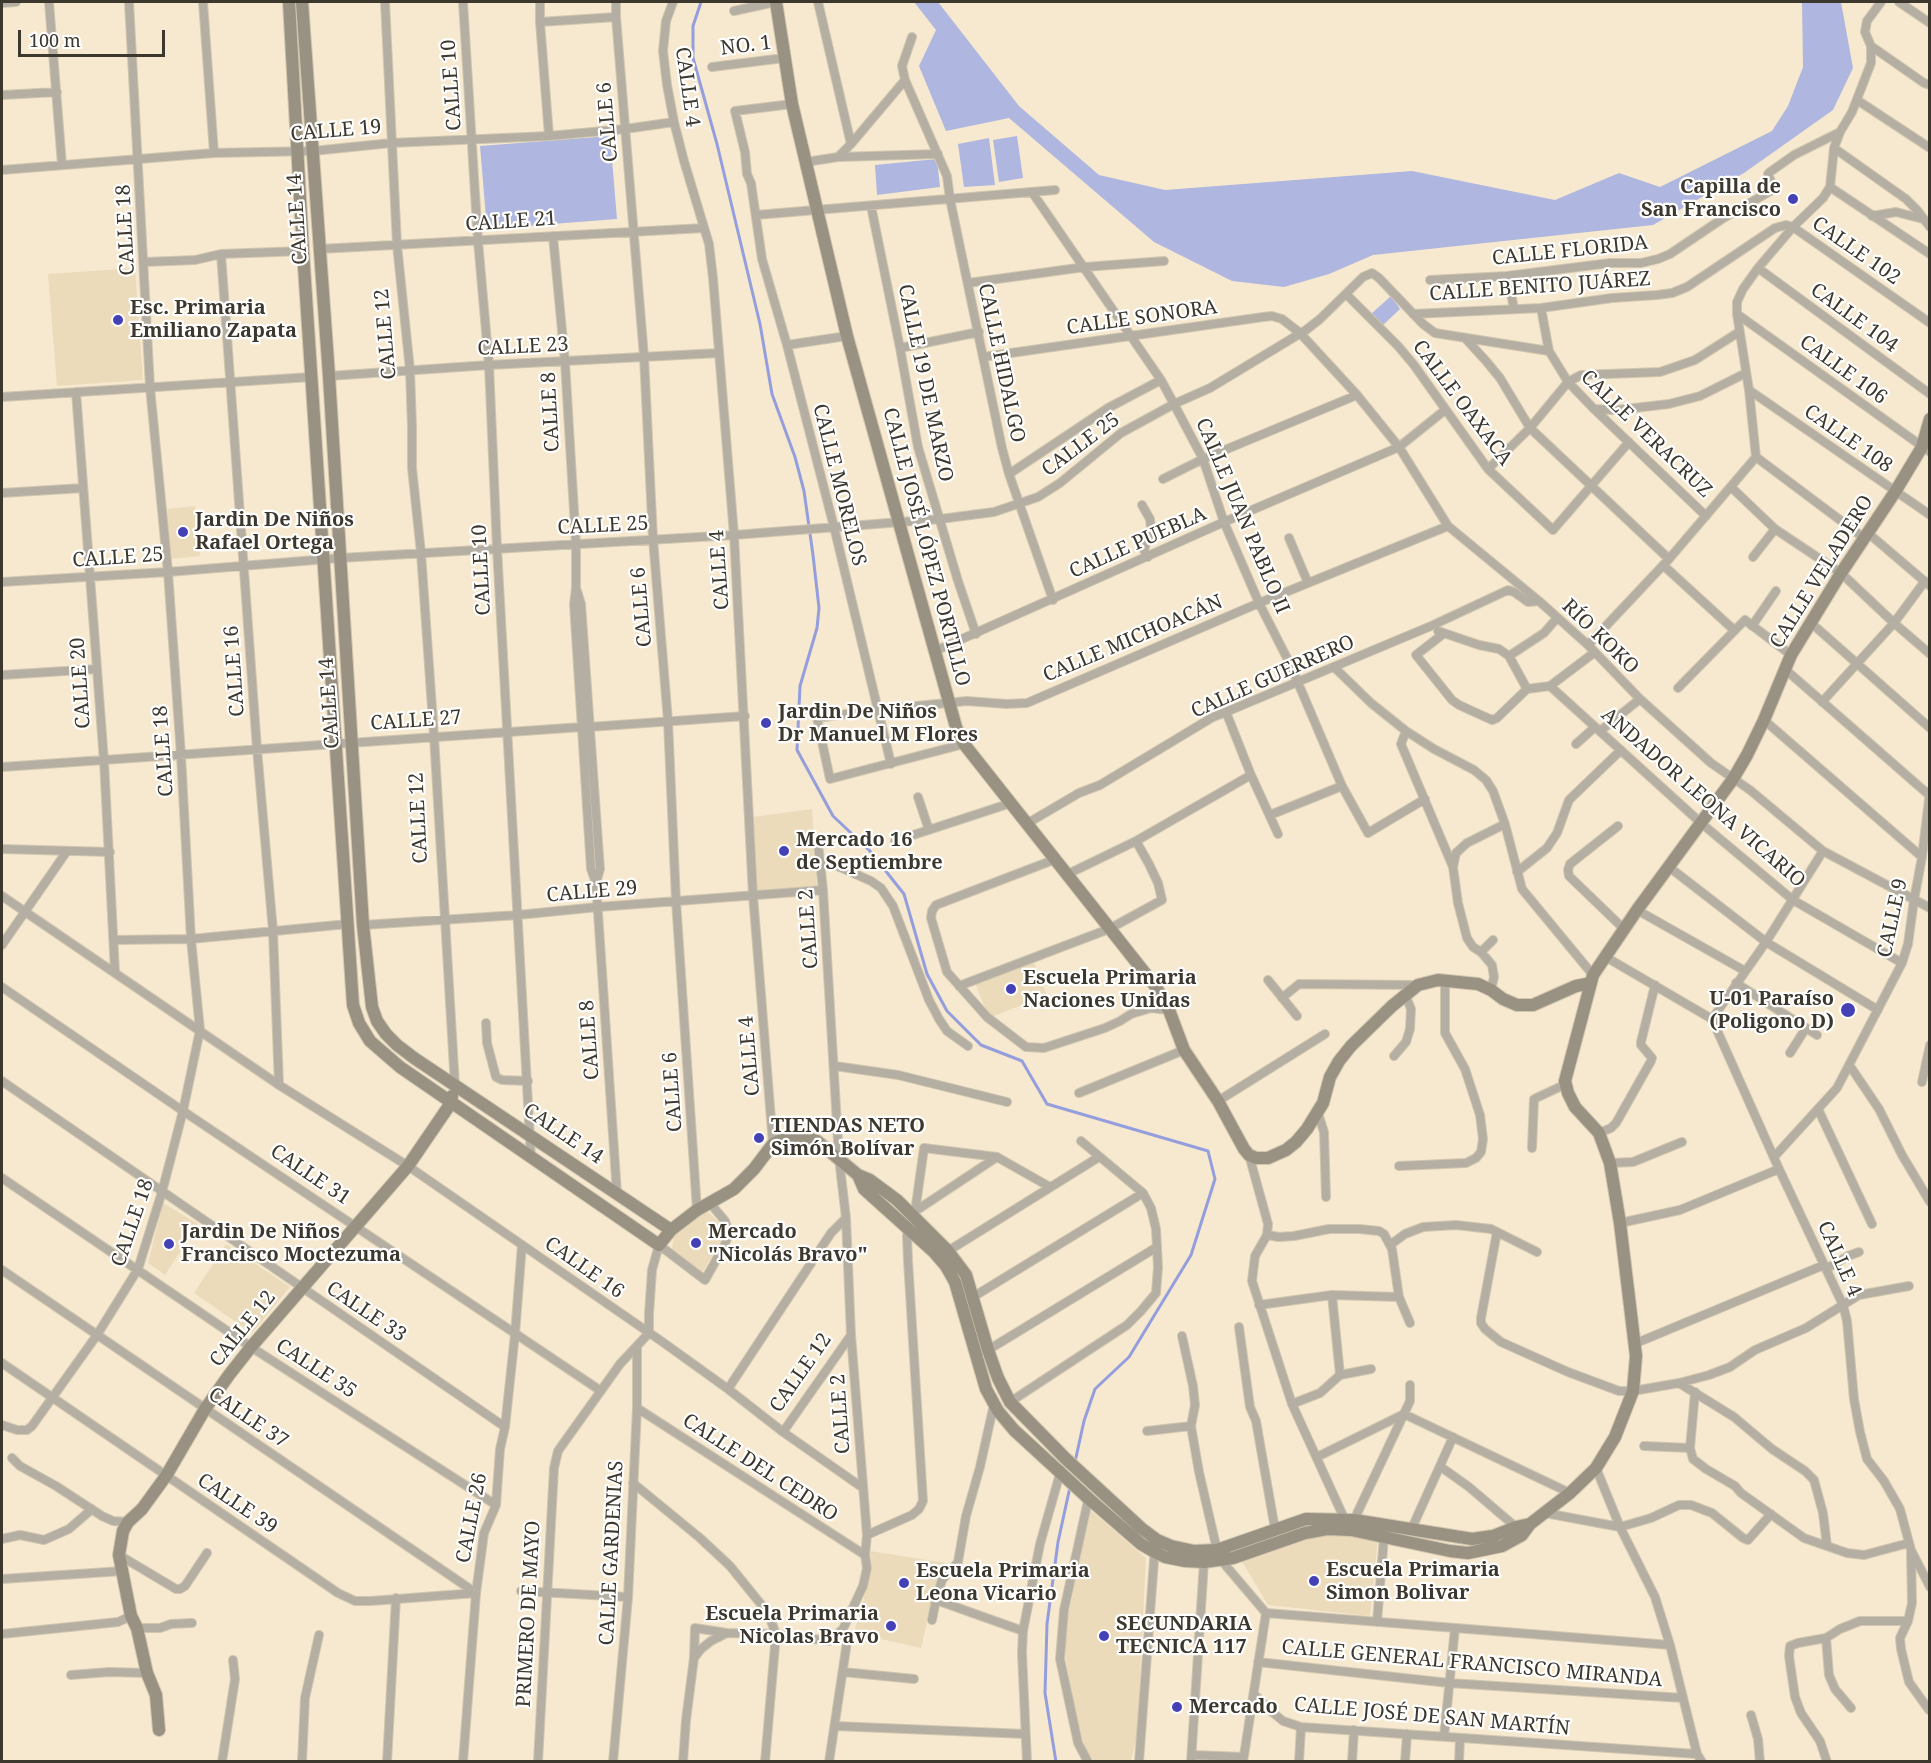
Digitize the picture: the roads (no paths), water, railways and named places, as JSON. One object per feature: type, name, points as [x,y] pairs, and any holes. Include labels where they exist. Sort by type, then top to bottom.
[{"type":"main road","name":"CALLE 14","points":[[289,2],[311,377],[325,559],[353,1005],[359,1023],[370,1041],[384,1055],[659,1245]]},
{"type":"main road","name":"CALLE 14","points":[[302,2],[329,376],[363,925],[370,994],[377,1021],[397,1045],[671,1230]]},
{"type":"main road","name":"CALLE JOSÉ LÓPEZ PORTILLO","points":[[776,2],[792,104],[847,336],[956,727],[964,744],[1156,987],[1169,1010],[1184,1050],[1218,1101],[1249,1155]]},
{"type":"main road","name":"CALLE VELADERO","points":[[1566,1084],[1568,1068],[1592,979],[1604,956],[1748,755],[1791,655],[1810,622],[1840,573],[1926,450],[1929,419]]},
{"type":"main road","points":[[1249,1155],[1256,1158],[1268,1158],[1286,1150],[1296,1142],[1318,1113],[1330,1077],[1339,1061],[1351,1046],[1405,994],[1418,985],[1445,980],[1478,984],[1517,1005],[1533,1005],[1592,979]]},
{"type":"main road","points":[[858,1174],[864,1189],[934,1252],[946,1266],[955,1282],[986,1389],[994,1404],[1014,1430],[1141,1544],[1171,1546],[1219,1555],[1249,1553],[1305,1533],[1327,1529],[1351,1530],[1468,1553],[1502,1546],[1570,1493],[1596,1468],[1615,1437],[1632,1395],[1636,1356],[1620,1223],[1610,1163],[1599,1133],[1575,1107],[1566,1084]]},
{"type":"main road","name":"CALLE 12","points":[[128,1522],[142,1509],[166,1476],[205,1410],[251,1347],[408,1166],[451,1102],[455,1085]]},
{"type":"main road","points":[[659,1245],[671,1230],[697,1210],[734,1189],[754,1169],[773,1144],[788,1137],[800,1136],[817,1141],[913,1213],[948,1251],[966,1275],[988,1350],[1010,1402],[1066,1459],[1141,1528],[1165,1557],[1204,1562],[1275,1529],[1306,1519],[1350,1520],[1472,1539],[1519,1531]]},
{"type":"main road","points":[[128,1522],[123,1531],[119,1555],[131,1616],[137,1628],[147,1673],[156,1695],[159,1730]]},
{"type":"street","points":[[2,3],[16,2]]},
{"type":"street","points":[[49,2],[62,165]]},
{"type":"street","name":"CALLE 18","points":[[2,1425],[27,1431],[97,1335],[138,1269],[162,1192],[183,1111],[200,1030],[191,939],[168,572],[150,387],[145,262],[129,2]]},
{"type":"street","points":[[203,2],[214,153]]},
{"type":"street","name":"CALLE 12","points":[[385,2],[397,245],[410,370],[412,468],[421,553],[434,736],[455,1085]]},
{"type":"street","name":"CALLE 10","points":[[463,2],[478,241],[489,365],[531,1157]]},
{"type":"street","points":[[540,2],[549,136]]},
{"type":"street","name":"CALLE 6","points":[[616,2],[644,357],[653,539],[668,721],[676,901],[697,1210]]},
{"type":"street","name":"CALLE 4","points":[[673,2],[666,21],[663,51],[674,122],[709,244],[719,353],[734,535],[753,895],[773,1144]]},
{"type":"street","points":[[734,11],[776,2]]},
{"type":"street","points":[[818,2],[851,144]]},
{"type":"street","points":[[1588,645],[1666,562],[1756,457],[1737,302],[1758,268],[1823,198],[1830,187],[1834,148],[1857,100],[1871,63],[1871,46],[1865,32],[1867,21],[1881,2]]},
{"type":"street","points":[[1899,2],[1929,23]]},
{"type":"street","points":[[540,22],[616,17]]},
{"type":"street","points":[[838,157],[905,80],[902,66],[912,37]]},
{"type":"street","points":[[1871,46],[1929,85]]},
{"type":"street","name":"NO. 1","points":[[712,67],[784,58]]},
{"type":"street","name":"CALLE HIDALGO","points":[[905,80],[947,176],[1009,474],[1053,600]]},
{"type":"street","points":[[2,95],[57,92]]},
{"type":"street","points":[[1857,100],[1929,148]]},
{"type":"street","name":"CALLE MORELOS","points":[[792,104],[735,111],[745,152],[745,165],[751,183],[762,259],[787,345],[834,527],[876,710],[891,764]]},
{"type":"street","name":"CALLE 19","points":[[2,170],[214,153],[298,152],[391,142],[549,136],[674,122]]},
{"type":"street","name":"CALLE FLORIDA","points":[[1430,280],[1507,276],[1610,263],[1641,263],[1670,254],[1722,219],[1774,189],[1768,174],[1794,154],[1840,132]]},
{"type":"street","points":[[1834,148],[1906,200],[1917,210],[1929,227]]},
{"type":"street","points":[[806,162],[838,157],[938,154]]},
{"type":"street","points":[[1830,187],[1929,255]]},
{"type":"street","points":[[756,215],[1055,190]]},
{"type":"street","name":"CALLE JUAN PABLO II","points":[[1032,192],[1161,380],[1203,459],[1224,522],[1259,603],[1298,683],[1342,786],[1368,832],[1425,799]]},
{"type":"street","name":"CALLE 19 DE MARZO","points":[[871,206],[918,447],[976,634]]},
{"type":"street","points":[[1872,216],[1896,212],[1923,219]]},
{"type":"street","name":"CALLE BENITO JUÁREZ","points":[[1413,314],[1541,308],[1612,298],[1657,296],[1686,287],[1775,228],[1786,225],[1794,227]]},
{"type":"street","name":"CALLE 102","points":[[1794,227],[1929,323]]},
{"type":"street","name":"CALLE 21","points":[[320,249],[704,228]]},
{"type":"street","name":"CALLE 8","points":[[553,236],[565,362],[576,544],[574,604],[586,727],[591,869],[597,883],[617,1194]]},
{"type":"street","points":[[145,262],[195,260],[221,254],[303,251]]},
{"type":"street","name":"CALLE 16","points":[[221,254],[257,749],[273,931],[279,1085]]},
{"type":"street","points":[[968,284],[1085,267],[1164,261]]},
{"type":"street","name":"CALLE 104","points":[[1758,268],[1929,394]]},
{"type":"street","name":"CALLE 25","points":[[2,582],[340,558],[734,535],[940,519],[994,512],[1038,497],[1060,483],[1121,433],[1174,404],[1210,388],[1300,333],[1320,319],[1363,277],[1372,273],[1379,278],[1413,314]]},
{"type":"street","points":[[1507,276],[1514,308]]},
{"type":"street","name":"CALLE OAXACA","points":[[1346,294],[1409,358],[1488,469],[1553,530],[1592,485]]},
{"type":"street","name":"CALLE VERACRUZ","points":[[1541,308],[1549,351],[1568,382],[1706,516]]},
{"type":"street","points":[[1413,314],[1435,333],[1549,351]]},
{"type":"street","name":"CALLE 106","points":[[1737,314],[1926,450]]},
{"type":"street","name":"CALLE SONORA","points":[[983,357],[1272,316],[1282,319],[1300,333]]},
{"type":"street","points":[[900,348],[979,332]]},
{"type":"street","points":[[1488,469],[1530,428],[1568,382],[1581,375],[1660,372],[1695,360],[1739,332]]},
{"type":"street","name":"RÍO KOKO","points":[[1300,333],[1357,395],[1399,447],[1449,526],[1588,645],[1640,699],[1711,763],[1750,790],[1823,851],[1929,908]]},
{"type":"street","points":[[787,345],[847,336]]},
{"type":"street","points":[[1465,338],[1500,378],[1530,428],[1592,485],[1734,630]]},
{"type":"street","name":"CALLE 23","points":[[329,376],[719,353]]},
{"type":"street","points":[[1594,409],[1617,410],[1669,404],[1700,396],[1746,373]]},
{"type":"street","points":[[2,397],[311,377]]},
{"type":"street","points":[[1009,474],[1108,408],[1161,380]]},
{"type":"street","name":"CALLE 108","points":[[1749,390],[1929,515]]},
{"type":"street","name":"CALLE 20","points":[[76,392],[104,761],[115,972]]},
{"type":"street","points":[[1163,479],[1203,459],[1357,395]]},
{"type":"street","name":"CALLE PUEBLA","points":[[935,651],[1399,447],[1445,410]]},
{"type":"street","points":[[1592,485],[1629,442]]},
{"type":"street","points":[[1756,457],[1866,536],[1927,584],[1822,702]]},
{"type":"street","points":[[1731,487],[1775,529],[1840,573],[1929,654]]},
{"type":"street","points":[[2,493],[83,488]]},
{"type":"street","points":[[1142,505],[1150,519],[1151,528],[1144,550],[1148,557]]},
{"type":"street","name":"CALLE MICHOACÁN","points":[[891,764],[830,779],[817,718],[967,701],[1027,703],[1259,603],[1449,526]]},
{"type":"street","points":[[1753,557],[1775,529]]},
{"type":"street","points":[[1288,538],[1308,583]]},
{"type":"street","name":"CALLE GUERRERO","points":[[1028,823],[1079,793],[1100,785],[1213,717],[1431,626],[1508,590],[1528,602],[1539,601]]},
{"type":"street","points":[[1678,688],[1734,630],[1749,623],[1776,591]]},
{"type":"street","points":[[1509,656],[1545,633],[1557,618]]},
{"type":"street","points":[[1810,622],[1929,728]]},
{"type":"street","points":[[1749,623],[1791,655]]},
{"type":"street","points":[[1431,626],[1443,634],[1499,649],[1509,656],[1527,689]]},
{"type":"street","points":[[1443,634],[1416,655],[1452,700],[1492,720],[1497,718],[1527,689],[1550,686],[1595,652]]},
{"type":"street","points":[[1334,667],[1371,703],[1406,731],[1474,770],[1486,780],[1493,791],[1505,824],[1522,889],[1592,979]]},
{"type":"street","points":[[2,675],[97,669]]},
{"type":"street","points":[[1786,670],[1929,793]]},
{"type":"street","name":"ANDADOR LEONA VICARIO","points":[[1550,686],[1701,823],[1793,900],[1902,963]]},
{"type":"street","points":[[1576,744],[1640,699]]},
{"type":"street","points":[[1226,712],[1278,834]]},
{"type":"street","name":"CALLE 27","points":[[2,767],[745,716]]},
{"type":"street","points":[[1764,720],[1922,857]]},
{"type":"street","points":[[1406,731],[1401,744],[1453,867],[1458,903],[1467,938],[1492,965],[1494,977],[1491,990]]},
{"type":"street","points":[[891,764],[964,744]]},
{"type":"street","points":[[1517,872],[1547,848],[1557,833],[1569,800],[1621,750]]},
{"type":"street","points":[[1068,874],[1136,841],[1251,775]]},
{"type":"street","points":[[1270,815],[1342,786]]},
{"type":"street","name":"CALLE 9","points":[[1774,1157],[1837,1088],[1902,963],[1908,944],[1922,857],[1929,793]]},
{"type":"street","points":[[918,797],[929,830]]},
{"type":"street","points":[[895,841],[1011,803]]},
{"type":"street","points":[[1453,867],[1456,853],[1467,843],[1505,824]]},
{"type":"street","points":[[1618,826],[1570,864],[1568,870],[1569,876],[1624,929]]},
{"type":"street","points":[[959,986],[1109,929],[1162,900],[1158,883],[1136,841]]},
{"type":"street","name":"CALLE 2","points":[[818,843],[867,1535],[865,1555],[867,1568],[863,1586],[843,1629],[847,1642],[829,1761]]},
{"type":"street","points":[[2,849],[110,852]]},
{"type":"street","points":[[2,945],[67,851]]},
{"type":"street","points":[[1604,956],[1712,1019],[1766,942],[1823,851]]},
{"type":"street","points":[[1056,859],[936,905],[932,911],[934,928],[947,972],[987,1017],[1026,1047],[1044,1048],[1105,1028],[1120,1022],[1131,1014],[1151,1008],[1169,1010]]},
{"type":"street","points":[[821,865],[836,865],[881,888],[893,906],[929,1000],[939,1019],[947,1031],[968,1046]]},
{"type":"street","points":[[1669,867],[1766,942],[1878,1010]]},
{"type":"street","name":"CALLE 29","points":[[363,925],[823,890]]},
{"type":"street","name":"CALLE 16","points":[[2,896],[279,1085],[408,1166],[649,1333],[863,1488]]},
{"type":"street","points":[[1637,910],[1744,971]]},
{"type":"street","points":[[114,940],[191,939],[348,924]]},
{"type":"street","points":[[1481,952],[1493,940]]},
{"type":"street","points":[[1268,980],[1297,1016]]},
{"type":"street","points":[[1399,1166],[1466,1162],[1476,1158],[1481,1152],[1483,1139],[1480,1115],[1465,1069],[1445,1034],[1445,980]]},
{"type":"street","points":[[1736,983],[1817,1035]]},
{"type":"street","points":[[1282,998],[1299,984],[1418,985]]},
{"type":"street","points":[[1599,1133],[1616,1123],[1651,1061],[1652,1058],[1641,1042],[1655,985]]},
{"type":"street","name":"CALLE 31","points":[[2,987],[601,1391]]},
{"type":"street","points":[[1394,1056],[1406,1042],[1410,1029],[1411,1009],[1405,994]]},
{"type":"street","name":"CALLE 4","points":[[1712,1019],[1843,1305],[1847,1321],[1854,1399],[1868,1459],[1900,1509],[1910,1547],[1929,1587]]},
{"type":"street","points":[[486,1023],[487,1043],[496,1077],[502,1080],[528,1081]]},
{"type":"street","points":[[1790,1053],[1806,1028]]},
{"type":"street","points":[[1218,1101],[1325,1034]]},
{"type":"street","points":[[1922,1082],[1929,1045]]},
{"type":"street","points":[[1079,1093],[1184,1050]]},
{"type":"street","points":[[835,1066],[898,1075],[1007,1102]]},
{"type":"street","points":[[1850,1066],[1879,1109],[1929,1202]]},
{"type":"street","name":"CALLE 33","points":[[2,1081],[505,1427]]},
{"type":"street","points":[[1532,1148],[1534,1099],[1566,1084]]},
{"type":"street","points":[[1818,1109],[1872,1224]]},
{"type":"street","points":[[1318,1113],[1324,1132],[1326,1197]]},
{"type":"street","points":[[1010,1402],[1127,1325],[1156,1293],[1156,1229],[1151,1208],[1143,1193],[1081,1141]]},
{"type":"street","points":[[1610,1163],[1633,1162],[1682,1142]]},
{"type":"street","points":[[913,1213],[924,1148],[997,1157],[1050,1187]]},
{"type":"street","points":[[1249,1155],[1268,1224],[1267,1235],[1255,1256],[1252,1281],[1292,1404],[1350,1520]]},
{"type":"street","points":[[913,1213],[997,1157]]},
{"type":"street","points":[[948,1251],[1099,1157]]},
{"type":"street","points":[[1620,1223],[1680,1210],[1779,1169]]},
{"type":"street","name":"CALLE 35","points":[[2,1178],[251,1347],[496,1505]]},
{"type":"street","points":[[972,1297],[1143,1193]]},
{"type":"street","points":[[601,1391],[620,1365],[649,1333],[652,1270],[659,1245],[705,1280],[729,1233],[725,1221],[710,1203]]},
{"type":"street","points":[[728,1389],[831,1233],[846,1218]]},
{"type":"street","points":[[1390,1245],[1406,1234],[1423,1227],[1456,1225],[1491,1229],[1537,1252]]},
{"type":"street","points":[[867,1535],[912,1515],[923,1501],[908,1229]]},
{"type":"street","points":[[1267,1235],[1294,1236],[1329,1229],[1359,1229],[1379,1231],[1384,1234],[1390,1245],[1399,1297],[1410,1323]]},
{"type":"street","points":[[1497,1232],[1481,1323],[1485,1329],[1501,1342],[1568,1372],[1632,1395],[1730,1367],[1755,1350],[1806,1328],[1859,1295],[1909,1286]]},
{"type":"street","name":"CALLE 26","points":[[463,1761],[476,1593],[484,1533],[496,1505],[500,1449],[505,1427],[515,1334],[522,1245]]},
{"type":"street","points":[[988,1350],[1157,1246]]},
{"type":"street","points":[[1634,1344],[1859,1252]]},
{"type":"street","name":"CALLE 37","points":[[2,1270],[476,1593]]},
{"type":"street","points":[[1259,1305],[1332,1295],[1399,1297]]},
{"type":"street","points":[[1332,1295],[1340,1375]]},
{"type":"street","points":[[1239,1327],[1250,1407],[1256,1421],[1275,1529]]},
{"type":"street","name":"CALLE 12","points":[[783,1432],[852,1335]]},
{"type":"street","points":[[1182,1336],[1195,1406],[1191,1426],[1199,1472],[1219,1555],[1266,1613],[1670,1645]]},
{"type":"street","name":"CALLE GARDENIAS","points":[[613,1761],[628,1597],[637,1408],[637,1346]]},
{"type":"street","name":"CALLE 39","points":[[2,1363],[338,1593],[355,1601],[476,1593]]},
{"type":"street","points":[[1292,1404],[1320,1393],[1340,1375],[1371,1369]]},
{"type":"street","points":[[1679,1383],[1734,1417],[1772,1449],[1810,1475],[1814,1480],[1823,1513],[1827,1546]]},
{"type":"street","points":[[1350,1520],[1410,1401],[1410,1385]]},
{"type":"street","name":"PRIMERO DE MAYO","points":[[538,1761],[554,1468],[558,1451],[601,1391]]},
{"type":"street","points":[[1695,1392],[1690,1448],[1693,1459],[1735,1485],[1741,1493],[1804,1538],[1847,1553],[1864,1555],[1910,1547],[1912,1603],[1908,1622],[1900,1638],[1909,1682],[1929,1710]]},
{"type":"street","points":[[932,1620],[942,1580],[958,1562],[966,1516],[994,1404]]},
{"type":"street","name":"CALLE DEL CEDRO","points":[[637,1408],[865,1555]]},
{"type":"street","points":[[1317,1457],[1404,1414]]},
{"type":"street","points":[[1404,1414],[1570,1493]]},
{"type":"street","points":[[1147,1431],[1191,1426]]},
{"type":"street","points":[[1412,1528],[1453,1437]]},
{"type":"street","points":[[1644,1446],[1690,1448]]},
{"type":"street","points":[[12,1458],[20,1466],[113,1521],[128,1522]]},
{"type":"street","points":[[1027,1761],[1023,1631],[1040,1544],[1060,1471],[1066,1459]]},
{"type":"street","points":[[1441,1467],[1469,1487],[1519,1531]]},
{"type":"street","points":[[1596,1468],[1620,1527],[1655,1598],[1670,1645],[1699,1757]]},
{"type":"street","points":[[633,1483],[730,1566],[764,1608],[771,1621],[776,1634],[765,1761]]},
{"type":"street","points":[[1088,1761],[1078,1743],[1060,1659],[1064,1610],[1093,1484]]},
{"type":"street","points":[[1545,1513],[1620,1527],[1651,1518],[1679,1505],[1691,1505],[1712,1513],[1748,1540],[1771,1514]]},
{"type":"street","points":[[2,1539],[20,1535],[44,1540],[56,1536],[69,1529],[92,1509]]},
{"type":"street","points":[[1377,1622],[1384,1537]]},
{"type":"street","points":[[1139,1761],[1155,1545]]},
{"type":"street","points":[[119,1555],[176,1589],[180,1589],[185,1587],[207,1553]]},
{"type":"street","points":[[1204,1562],[1191,1758],[1243,1759],[1266,1613]]},
{"type":"street","points":[[2,1579],[123,1570]]},
{"type":"street","points":[[520,1591],[628,1597]]},
{"type":"street","points":[[387,1761],[396,1598]]},
{"type":"street","points":[[936,1600],[1023,1631]]},
{"type":"street","points":[[2,1634],[118,1622],[131,1616]]},
{"type":"street","points":[[1827,1761],[1820,1741],[1801,1713],[1795,1697],[1789,1656],[1790,1646],[1798,1642],[1826,1638],[1860,1621],[1908,1622]]},
{"type":"street","points":[[137,1628],[160,1628],[171,1624],[192,1623]]},
{"type":"street","points":[[683,1761],[695,1628],[727,1633],[776,1634],[829,1641],[843,1629]]},
{"type":"street","points":[[1444,1737],[1455,1628]]},
{"type":"street","points":[[694,1658],[711,1641],[727,1633]]},
{"type":"street","points":[[302,1761],[305,1698],[319,1635]]},
{"type":"street","points":[[1826,1638],[1829,1675],[1835,1689],[1851,1708]]},
{"type":"street","points":[[222,1761],[235,1679],[233,1660]]},
{"type":"street","name":"CALLE GENERAL FRANCISCO MIRANDA","points":[[1258,1662],[1449,1683],[1683,1698]]},
{"type":"street","points":[[71,1675],[109,1672],[147,1673]]},
{"type":"street","points":[[843,1672],[914,1679]]},
{"type":"street","name":"CALLE JOSÉ DE SAN MARTÍN","points":[[1254,1694],[1283,1721],[1301,1727],[1699,1757]]},
{"type":"street","points":[[1751,1715],[1758,1739],[1760,1761]]},
{"type":"street","points":[[835,1726],[1025,1734]]},
{"type":"street","points":[[1299,1761],[1301,1727]]},
{"type":"street","points":[[1352,1761],[1354,1730]]},
{"type":"street","points":[[1405,1761],[1407,1734]]},
{"type":"street","points":[[1459,1761],[1460,1738]]},
{"type":"waterway","points":[[701,2],[693,26],[693,58],[717,144],[760,324],[772,394],[795,457],[804,491],[813,555],[819,608],[817,628],[800,686],[797,750],[833,816],[869,850],[904,894],[927,974],[947,1011],[981,1045],[1022,1061],[1047,1104],[1208,1151],[1215,1179],[1191,1255],[1129,1357],[1095,1389],[1084,1421],[1075,1462]]},
{"type":"waterway","points":[[1056,1762],[1045,1693],[1047,1624],[1058,1542],[1070,1487]]},
{"type":"place","name":"Capilla de San Francisco","points":[[1793,199]]},
{"type":"place","name":"Esc. Primaria Emiliano Zapata","points":[[118,320]]},
{"type":"place","name":"Jardin De Niños Rafael Ortega","points":[[183,532]]},
{"type":"place","name":"Jardin De Niños Dr Manuel M Flores","points":[[766,723]]},
{"type":"place","name":"Mercado 16 de Septiembre","points":[[784,851]]},
{"type":"place","name":"Escuela Primaria Naciones Unidas","points":[[1011,989]]},
{"type":"place","name":"U-01 Paraíso (Poligono D)","points":[[1848,1010]]},
{"type":"place","name":"TIENDAS NETO Simón Bolívar","points":[[759,1138]]},
{"type":"place","name":"Mercado \"Nicolás Bravo\"","points":[[696,1243]]},
{"type":"place","name":"Jardin De Niños Francisco Moctezuma","points":[[169,1244]]},
{"type":"place","name":"Escuela Primaria Simon Bolivar","points":[[1314,1581]]},
{"type":"place","name":"Escuela Primaria Leona Vicario","points":[[904,1583]]},
{"type":"place","name":"Escuela Primaria Nicolas Bravo","points":[[891,1626]]},
{"type":"place","name":"SECUNDARIA TECNICA 117","points":[[1104,1636]]},
{"type":"place","name":"Mercado","points":[[1177,1707]]}]
